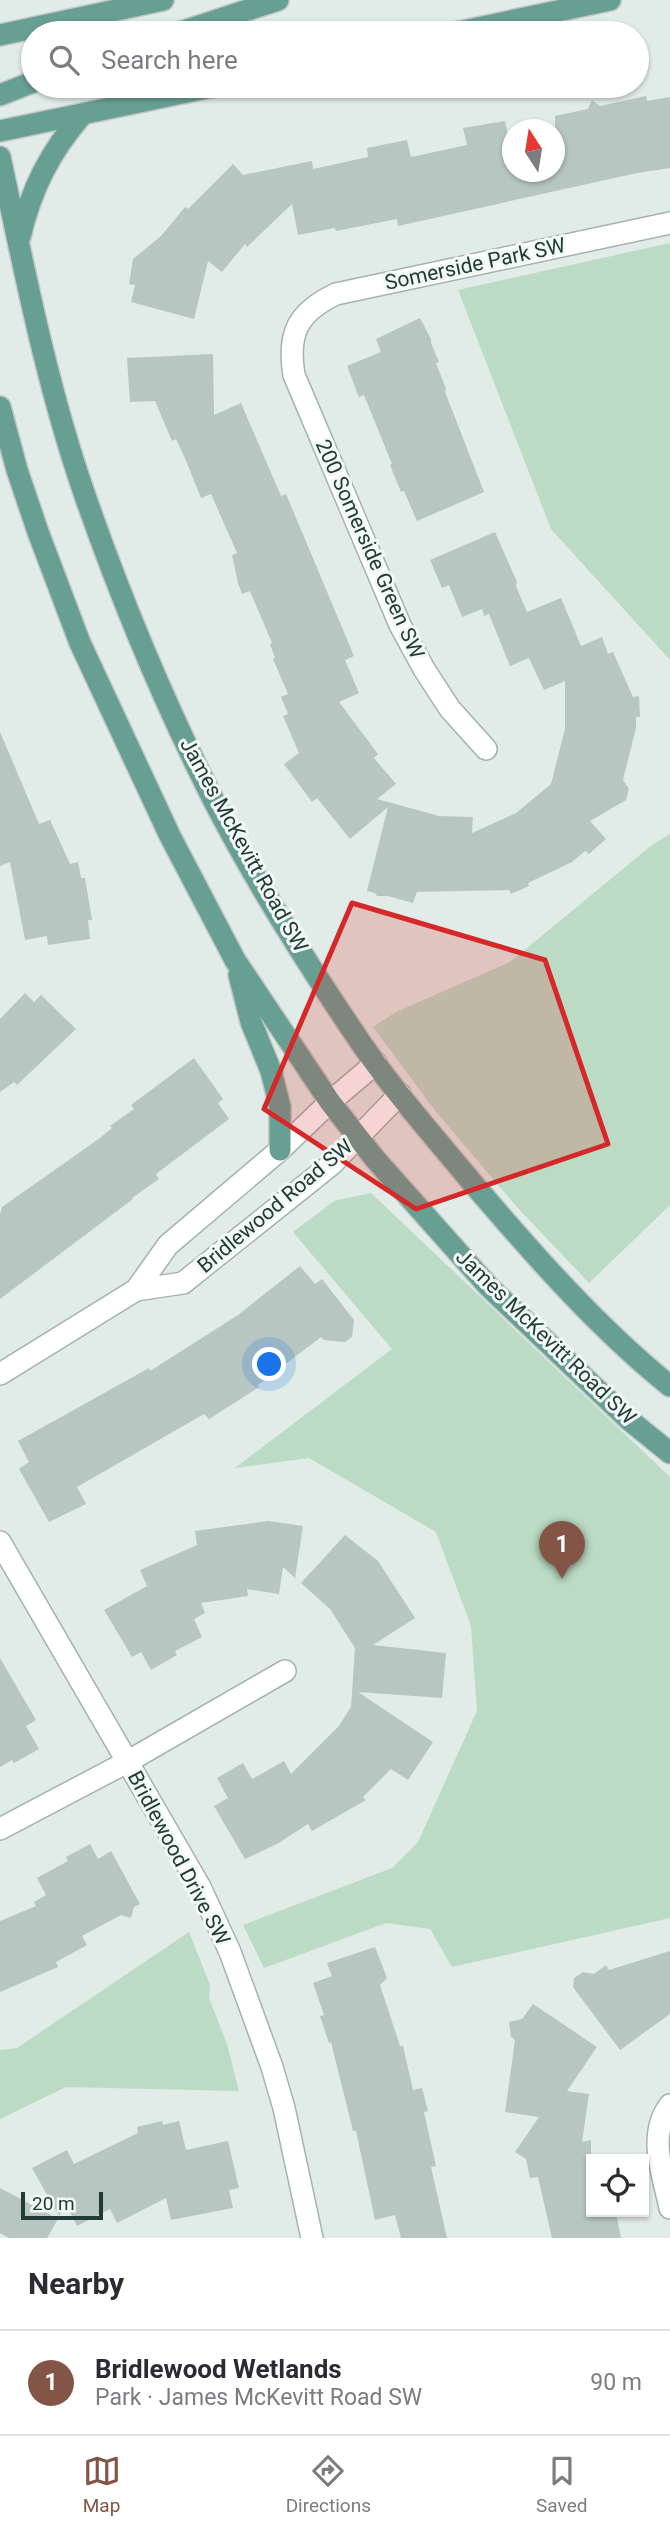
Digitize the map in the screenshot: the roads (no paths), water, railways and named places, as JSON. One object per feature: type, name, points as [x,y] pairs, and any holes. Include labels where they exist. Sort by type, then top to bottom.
[{"type":"main road","points":[[65,21],[163,0]]},
{"type":"main road","points":[[214,21],[278,0]]},
{"type":"main road","points":[[511,21],[610,0]]},
{"type":"main road","points":[[0,35],[21,30]]},
{"type":"main road","points":[[0,95],[21,87]]},
{"type":"main road","points":[[0,131],[162,98]]},
{"type":"main road","points":[[18,246],[26,209],[44,165],[82,116]]},
{"type":"main road","name":"James McKevitt Road SW","points":[[0,156],[47,367],[83,488],[136,631],[198,770],[241,849],[281,917],[376,1063],[418,1118],[516,1234],[590,1312],[670,1386]]},
{"type":"main road","name":"James McKevitt Road SW","points":[[0,407],[25,495],[80,643],[170,836],[235,960],[330,1102],[358,1138],[489,1287],[628,1419],[670,1454]]},
{"type":"main road","points":[[235,960],[251,1022],[271,1071],[280,1107],[280,1150]]},
{"type":"street","name":"Somerside Park SW","points":[[295,332],[300,320],[309,311],[336,294],[670,223]]},
{"type":"street","name":"200 Somerside Green SW","points":[[295,332],[291,344],[294,375],[400,625],[450,709],[486,749]]},
{"type":"street","name":"Bridlewood Road SW","points":[[0,1374],[136,1290],[168,1245],[280,1150],[376,1063]]},
{"type":"street","name":"Bridlewood Road SW","points":[[136,1290],[183,1283],[332,1164],[400,1094]]},
{"type":"street","name":"Bridlewood Drive SW","points":[[0,1542],[200,1887],[230,1952],[284,2108],[312,2238]]},
{"type":"street","points":[[0,1829],[127,1762],[285,1671]]},
{"type":"street","points":[[670,2105],[659,2125],[658,2149],[670,2208]]},
{"type":"place","name":"Bridlewood Wetlands","points":[[562,1579]]}]
